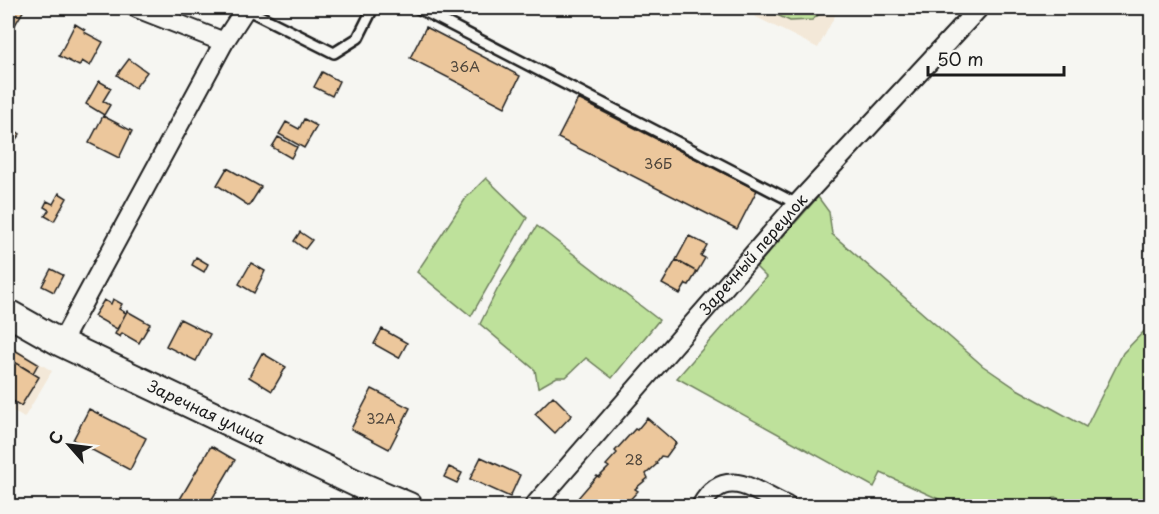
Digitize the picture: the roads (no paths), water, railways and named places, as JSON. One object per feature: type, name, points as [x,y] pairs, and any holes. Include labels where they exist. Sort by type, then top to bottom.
[{"type":"main road","name":"Заречная улица","points":[[8,313],[61,342],[409,507]]},
{"type":"street","points":[[137,8],[224,42]]},
{"type":"street","points":[[61,342],[224,42],[245,8]]},
{"type":"street","name":"Заречный переулок","points":[[534,507],[797,204],[979,8]]},
{"type":"street","points":[[701,507],[709,492],[723,483],[739,483],[787,507]]},
{"type":"lane","points":[[245,8],[334,53],[358,38],[373,8]]},
{"type":"lane","points":[[418,8],[797,204]]}]
